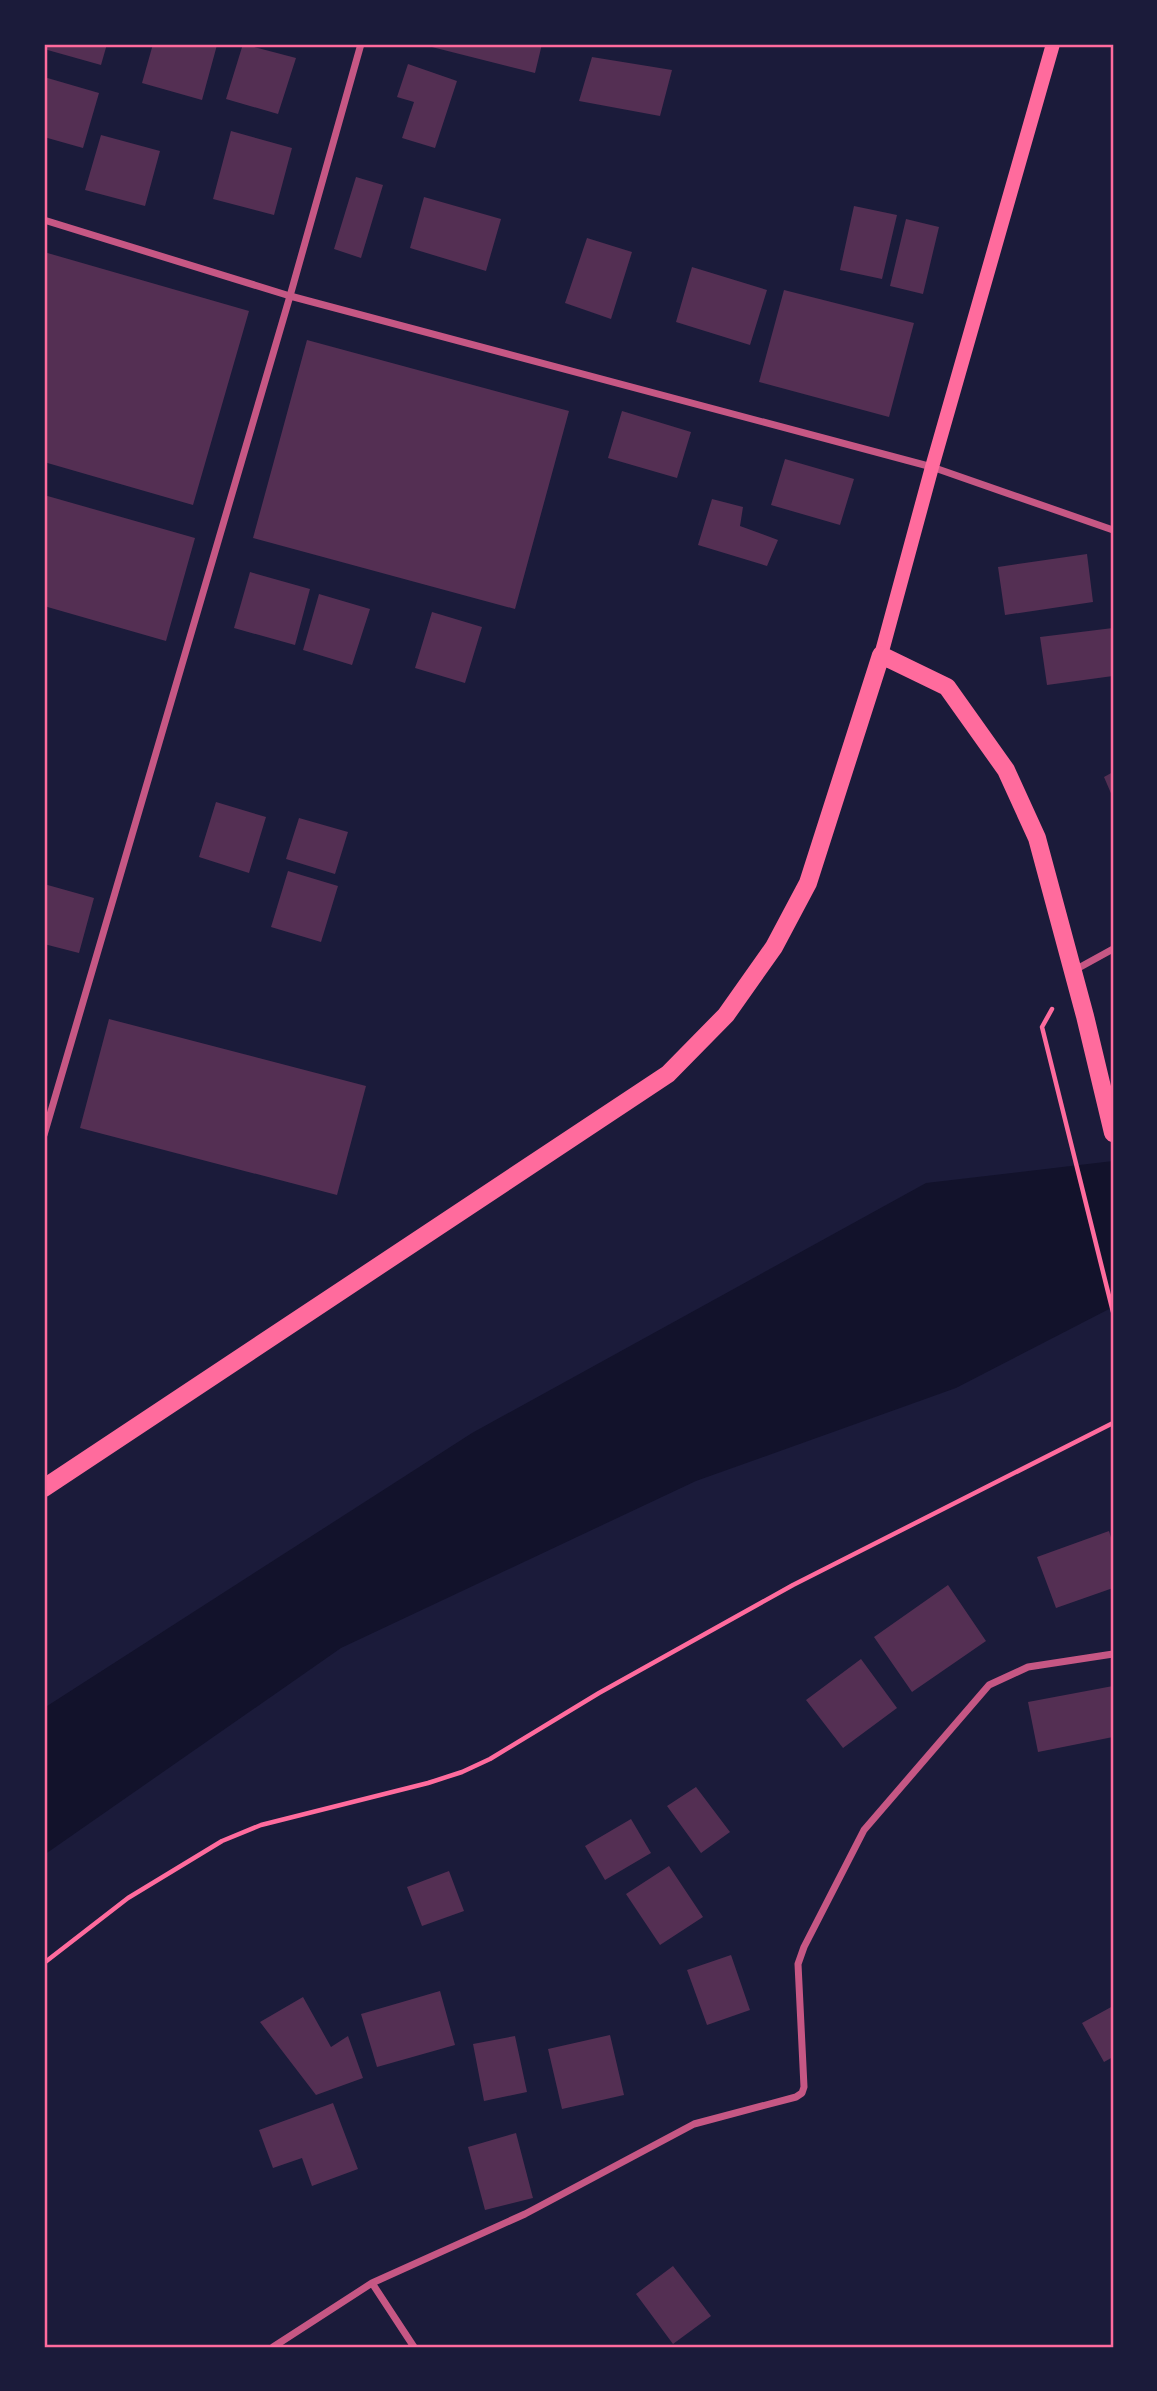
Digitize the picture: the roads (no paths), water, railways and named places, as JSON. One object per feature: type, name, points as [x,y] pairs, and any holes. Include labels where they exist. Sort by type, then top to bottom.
[{"type":"main road","points":[[44,1488],[668,1074],[726,1015],[774,947],[808,883],[881,655],[1053,44]]},
{"type":"main road","points":[[881,655],[947,687],[1006,770],[1037,838],[1113,1133]]},
{"type":"street","points":[[44,1135],[290,296],[361,44]]},
{"type":"street","points":[[44,220],[290,296],[932,467],[1113,530]]},
{"type":"street","points":[[1073,972],[1113,949]]},
{"type":"street","points":[[273,2347],[372,2283],[524,2214],[694,2124],[796,2097],[802,2093],[804,2087],[798,1964],[804,1947],[864,1830],[989,1685],[1028,1667],[1113,1654]]},
{"type":"street","points":[[372,2283],[414,2347]]}]
